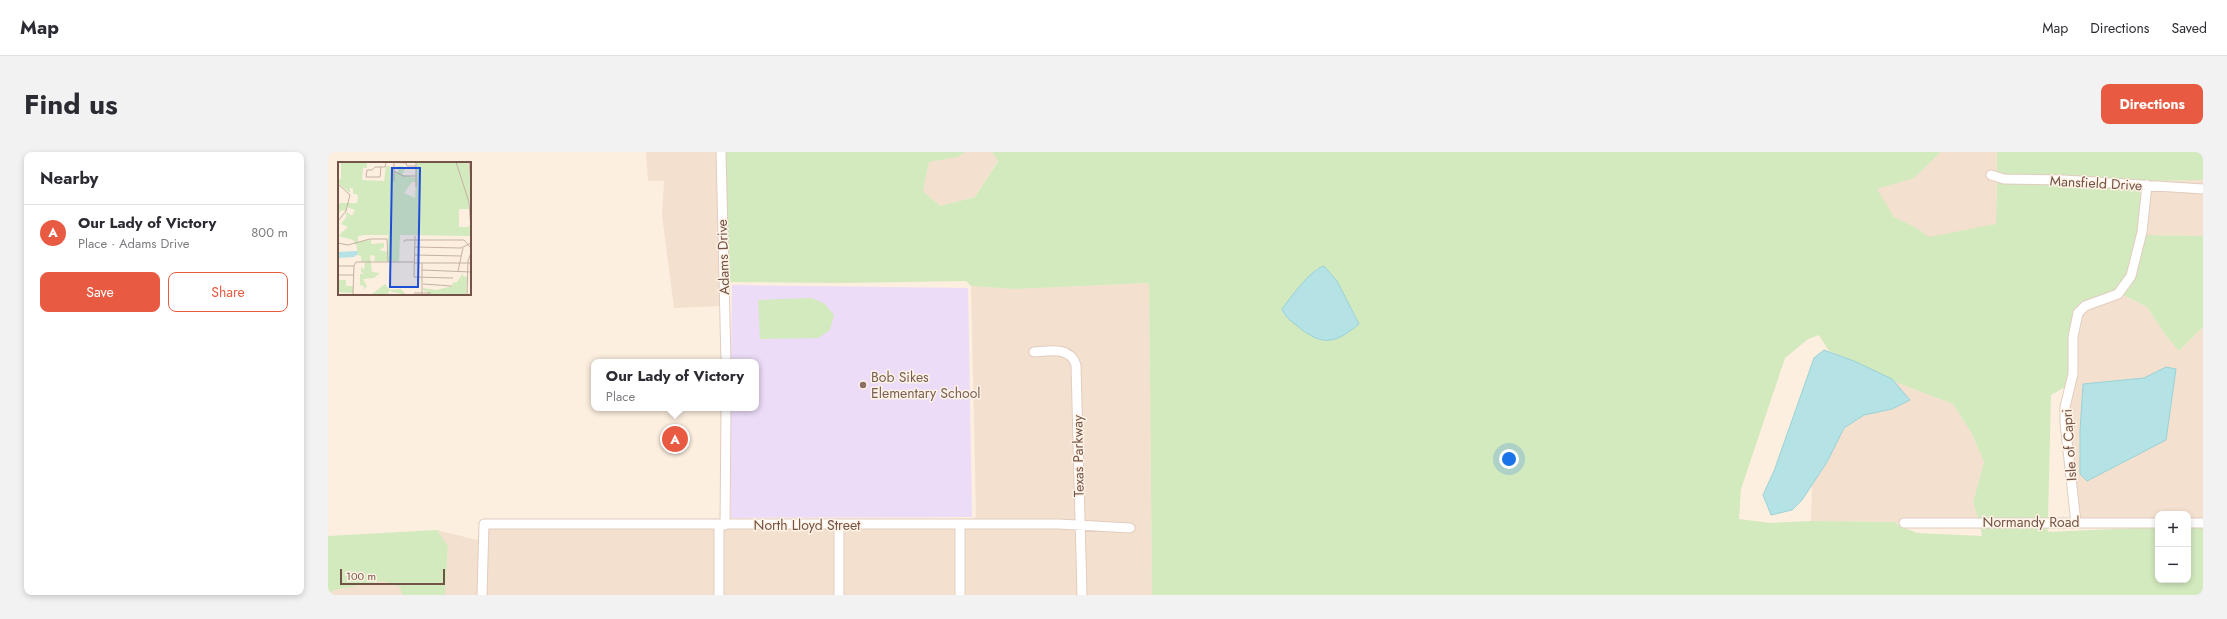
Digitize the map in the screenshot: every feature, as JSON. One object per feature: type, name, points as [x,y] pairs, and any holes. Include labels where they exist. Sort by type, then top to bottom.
[{"type":"street","name":"Adams Drive","points":[[721,152],[726,359]]},
{"type":"street","name":"Mansfield Drive","points":[[1991,175],[2004,179],[2203,189]]},
{"type":"street","name":"Isle of Capri","points":[[2076,522],[2065,423],[2065,407],[2074,374],[2074,329],[2079,311],[2085,306],[2113,298],[2125,286],[2132,276],[2142,232],[2147,186]]},
{"type":"street","name":"Texas Parkway","points":[[1034,352],[1064,352],[1070,355],[1076,365],[1082,595]]},
{"type":"street","points":[[719,595],[726,411]]},
{"type":"street","name":"Normandy Road","points":[[1904,523],[2155,523]]},
{"type":"street","points":[[2191,523],[2203,523]]},
{"type":"street","name":"North Lloyd Street","points":[[482,595],[484,524],[839,526],[960,524],[1130,528]]},
{"type":"street","points":[[960,524],[960,595]]},
{"type":"street","points":[[839,526],[839,595]]},
{"type":"shaded area","points":[[646,152],[717,152],[721,306],[674,308],[662,215],[664,181],[648,181]]},
{"type":"shaded area","points":[[965,152],[992,152],[998,160],[975,197],[940,206],[923,191],[929,162],[958,157]]},
{"type":"shaded area","points":[[1941,152],[1997,152],[1997,174],[1991,170],[1985,175],[1997,182],[1996,224],[1929,238],[1915,227],[1894,217],[1876,189],[1914,178]]},
{"type":"shaded area","points":[[2203,180],[2203,185],[2142,181]]},
{"type":"shaded area","points":[[2150,189],[2203,192],[2203,236],[2145,235]]},
{"type":"shaded area","points":[[1149,283],[1152,595],[1086,595],[1085,529],[1133,532],[1135,526],[1084,522],[1080,365],[1073,352],[1061,347],[1030,349],[1031,355],[1061,354],[1068,358],[1072,365],[1076,522],[972,520],[976,516],[971,286],[1015,289]]},
{"type":"shaded area","name":"Bob Sikes Elementary School","points":[[732,285],[968,288],[972,517],[731,518],[731,411],[759,411],[759,359],[731,359]]},
{"type":"shaded area","points":[[2123,295],[2147,307],[2164,333],[2179,351],[2203,327],[2203,520],[2191,520],[2191,511],[2155,511],[2155,520],[2080,519],[2069,424],[2069,407],[2078,374],[2077,341],[2084,312],[2088,309],[2114,301]],"holes":[[[2144,378],[2080,431],[2083,384]]]},
{"type":"shaded area","points":[[1893,381],[1953,404],[1972,434],[1984,462],[1973,502],[1978,518],[1900,519],[1900,524],[1895,522],[1811,521],[1812,485],[1827,462],[1844,428],[1864,415],[1892,409],[1909,400]]},
{"type":"shaded area","points":[[489,527],[715,529],[715,595],[486,595]]},
{"type":"shaded area","points":[[956,527],[956,595],[843,595],[843,529]]},
{"type":"shaded area","points":[[965,527],[1077,529],[1078,595],[964,595]]},
{"type":"shaded area","points":[[723,529],[835,529],[835,595],[723,595]]},
{"type":"shaded area","points":[[437,530],[477,540],[479,538],[478,595],[445,595],[448,546]]},
{"type":"shaded area","points":[[383,581],[401,587],[402,595],[329,595],[334,590]]},
{"type":"green space","points":[[725,152],[965,152],[958,157],[929,162],[923,191],[940,206],[975,197],[998,161],[992,152],[1941,152],[1914,178],[1877,189],[1894,217],[1915,227],[1929,237],[1996,224],[1997,182],[2141,188],[2140,221],[2129,273],[2114,293],[2086,301],[2074,313],[2069,337],[2069,374],[2067,386],[2051,395],[2048,519],[1978,518],[1973,502],[1984,462],[1972,434],[1953,404],[1893,381],[1854,361],[1829,351],[1819,335],[1808,339],[1785,358],[1741,489],[1739,519],[1770,523],[1812,521],[1895,522],[1900,526],[1917,533],[1982,536],[1980,525],[2047,526],[2048,532],[2155,527],[2155,583],[2191,583],[2191,527],[2203,527],[2203,595],[1152,595],[1149,283],[1015,289],[971,286],[966,281],[842,283],[732,282],[728,284]],"holes":[[[1317,268],[1337,281],[1359,324],[1301,329],[1283,314]]]},
{"type":"green space","points":[[1997,152],[2203,152],[2203,180],[2142,181],[1997,174]]},
{"type":"green space","points":[[2145,235],[2203,236],[2203,327],[2179,351],[2164,333],[2147,307],[2123,295],[2135,278]]},
{"type":"green space","points":[[812,298],[825,304],[834,315],[830,330],[818,338],[760,339],[758,300]]},
{"type":"green space","points":[[437,530],[448,546],[445,595],[402,595],[400,587],[383,581],[334,590],[328,595],[328,536]]},
{"type":"water","points":[[1324,266],[1337,281],[1359,324],[1342,336],[1328,340],[1313,337],[1305,332],[1284,314],[1282,309],[1307,278]]},
{"type":"water","points":[[1824,350],[1854,361],[1892,379],[1910,400],[1892,409],[1864,415],[1844,428],[1827,462],[1802,500],[1792,510],[1771,515],[1763,495],[1774,471],[1814,358]]},
{"type":"water","points":[[2166,367],[2176,369],[2166,440],[2087,481],[2080,474],[2080,431],[2083,384],[2144,378]]},
{"type":"place","name":"Bob Sikes Elementary School","points":[[863,385]]},
{"type":"place","name":"Our Lady of Victory","points":[[675,439]]}]
